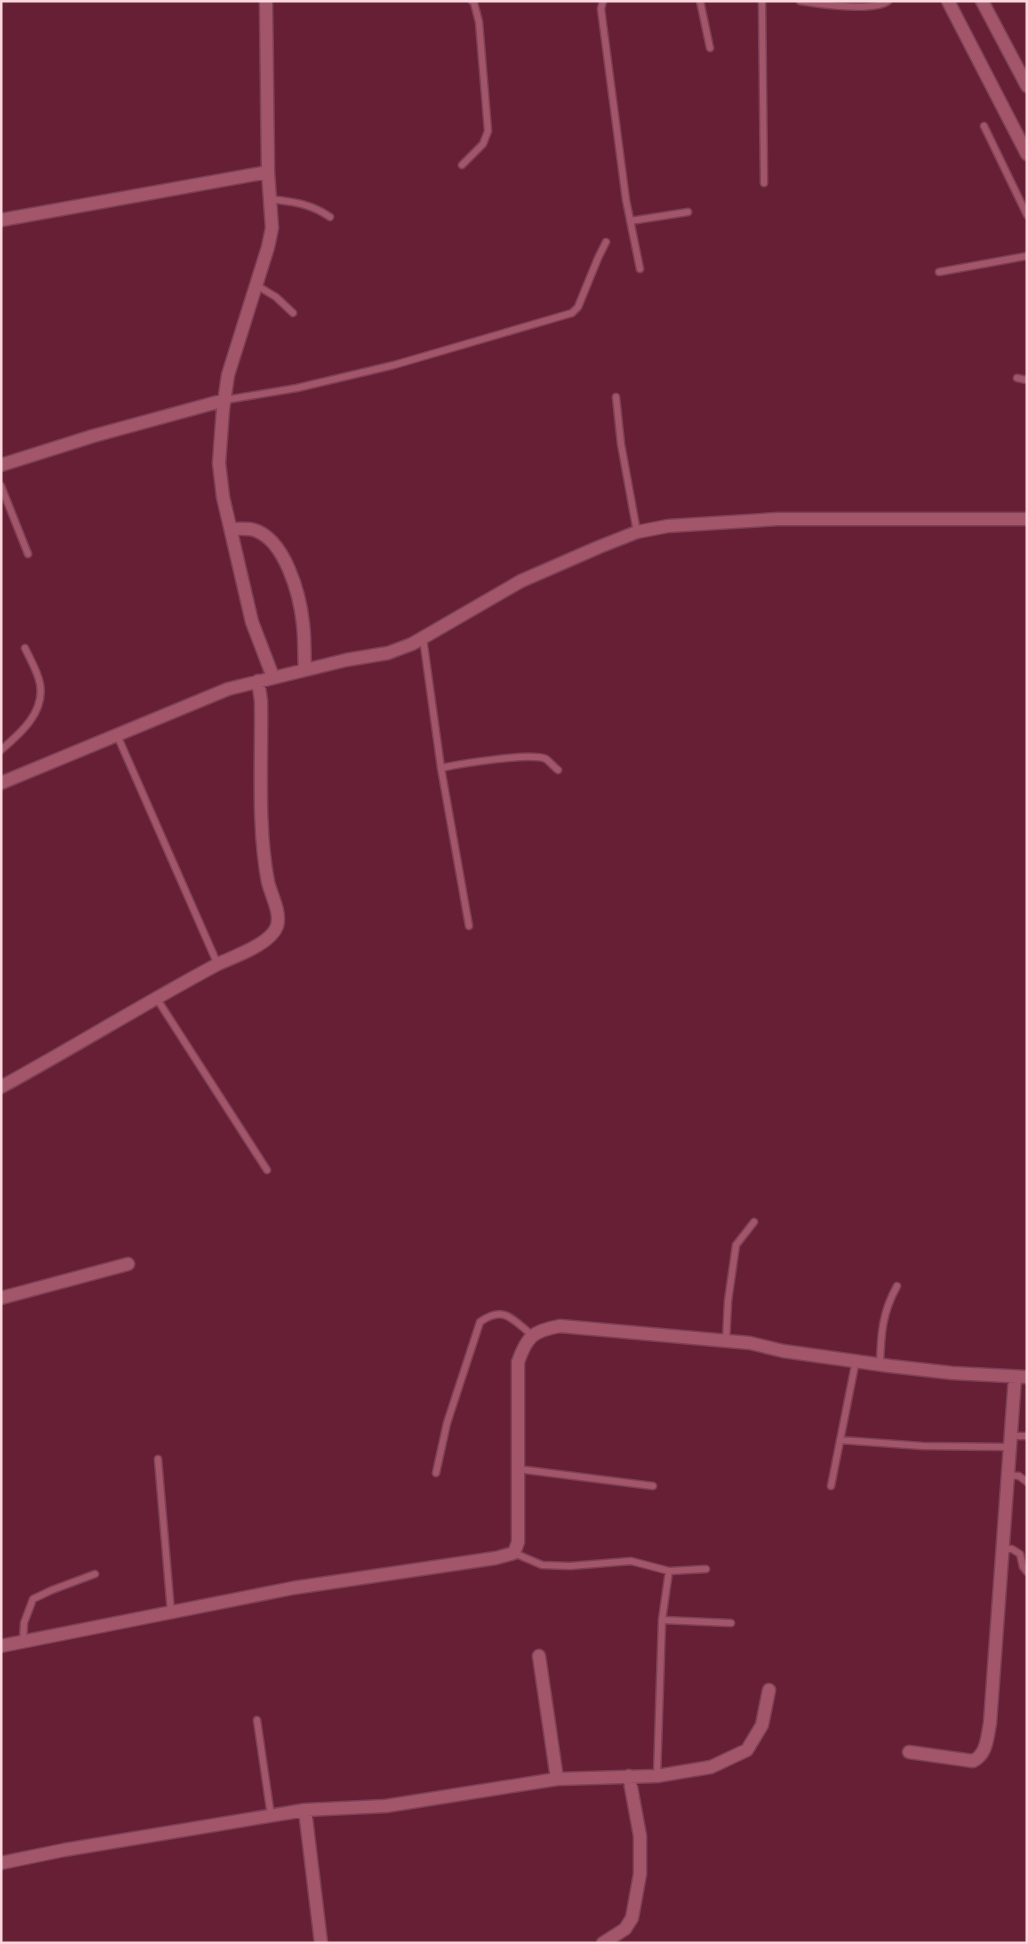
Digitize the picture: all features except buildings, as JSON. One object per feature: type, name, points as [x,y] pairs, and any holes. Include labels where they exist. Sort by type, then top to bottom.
[{"type":"street","points":[[266,1],[268,172],[272,228],[268,247],[228,374],[219,462],[223,497],[252,622],[273,677]]},
{"type":"street","points":[[948,1],[1027,154]]},
{"type":"street","points":[[982,1],[1027,86]]},
{"type":"street","points":[[1,220],[268,172]]},
{"type":"street","points":[[1,465],[93,436],[225,400]]},
{"type":"street","points":[[1,783],[228,689],[346,660],[388,653],[422,637],[521,581],[599,546],[637,532],[668,526],[769,520],[1027,519]]},
{"type":"street","points":[[231,529],[254,530],[268,538],[280,552],[298,592],[303,623],[305,670]]},
{"type":"street","points":[[1,1087],[218,965],[264,942],[275,931],[278,924],[278,916],[268,882],[263,839],[261,701],[258,681]]},
{"type":"street","points":[[1,1298],[128,1264]]},
{"type":"street","points":[[1,1646],[293,1588],[496,1558],[514,1553],[518,1542],[518,1362],[523,1348],[532,1335],[544,1329],[560,1326],[750,1343],[783,1351],[880,1364],[952,1373],[1021,1377],[1010,1441],[990,1723],[984,1753],[980,1758],[973,1761],[909,1752]]},
{"type":"street","points":[[539,1656],[557,1778]]},
{"type":"street","points":[[1,1863],[64,1850],[305,1810],[386,1806],[557,1778],[657,1776],[711,1767],[747,1750],[762,1725],[769,1690]]},
{"type":"street","points":[[603,1943],[630,1925],[640,1874],[640,1836],[629,1776]]},
{"type":"street","points":[[305,1810],[321,1943]]},
{"type":"lane","points":[[462,165],[483,144],[488,131],[479,22],[472,1]]},
{"type":"lane","points":[[603,1],[601,9],[630,221],[640,269]]},
{"type":"lane","points":[[700,1],[710,48]]},
{"type":"lane","points":[[762,1],[764,183]]},
{"type":"lane","points":[[800,1],[874,6],[888,1]]},
{"type":"lane","points":[[984,126],[1027,215]]},
{"type":"lane","points":[[270,199],[301,203],[317,208],[330,217]]},
{"type":"lane","points":[[630,221],[688,212]]},
{"type":"lane","points":[[225,400],[297,388],[385,367],[572,314],[578,307],[591,273],[606,242]]},
{"type":"lane","points":[[939,272],[1027,256]]},
{"type":"lane","points":[[256,285],[276,297],[293,313]]},
{"type":"lane","points":[[1017,378],[1027,380]]},
{"type":"lane","points":[[616,397],[621,444],[637,532]]},
{"type":"lane","points":[[1,486],[28,554]]},
{"type":"lane","points":[[422,637],[441,768],[469,926]]},
{"type":"lane","points":[[1,750],[35,716],[41,702],[40,683],[26,648]]},
{"type":"lane","points":[[117,735],[218,965]]},
{"type":"lane","points":[[441,768],[474,761],[529,757],[545,759],[558,770]]},
{"type":"lane","points":[[157,999],[267,1170]]},
{"type":"lane","points":[[726,1341],[728,1301],[736,1245],[754,1222]]},
{"type":"lane","points":[[880,1364],[881,1326],[889,1300],[897,1286]]},
{"type":"lane","points":[[436,1473],[447,1423],[480,1322],[490,1315],[499,1313],[511,1318],[532,1335]]},
{"type":"lane","points":[[832,1486],[856,1360]]},
{"type":"lane","points":[[840,1440],[923,1446],[1010,1441],[1027,1436]]},
{"type":"lane","points":[[158,1460],[171,1612]]},
{"type":"lane","points":[[518,1469],[653,1486]]},
{"type":"lane","points":[[1009,1475],[1018,1476],[1027,1482]]},
{"type":"lane","points":[[1002,1549],[1012,1550],[1020,1554],[1023,1567],[1027,1572]]},
{"type":"lane","points":[[514,1553],[542,1565],[570,1566],[632,1561],[669,1571],[706,1569]]},
{"type":"lane","points":[[657,1776],[662,1620],[669,1571]]},
{"type":"lane","points":[[23,1642],[24,1623],[32,1600],[52,1590],[95,1574]]},
{"type":"lane","points":[[662,1620],[731,1623]]},
{"type":"lane","points":[[257,1720],[271,1816]]}]
